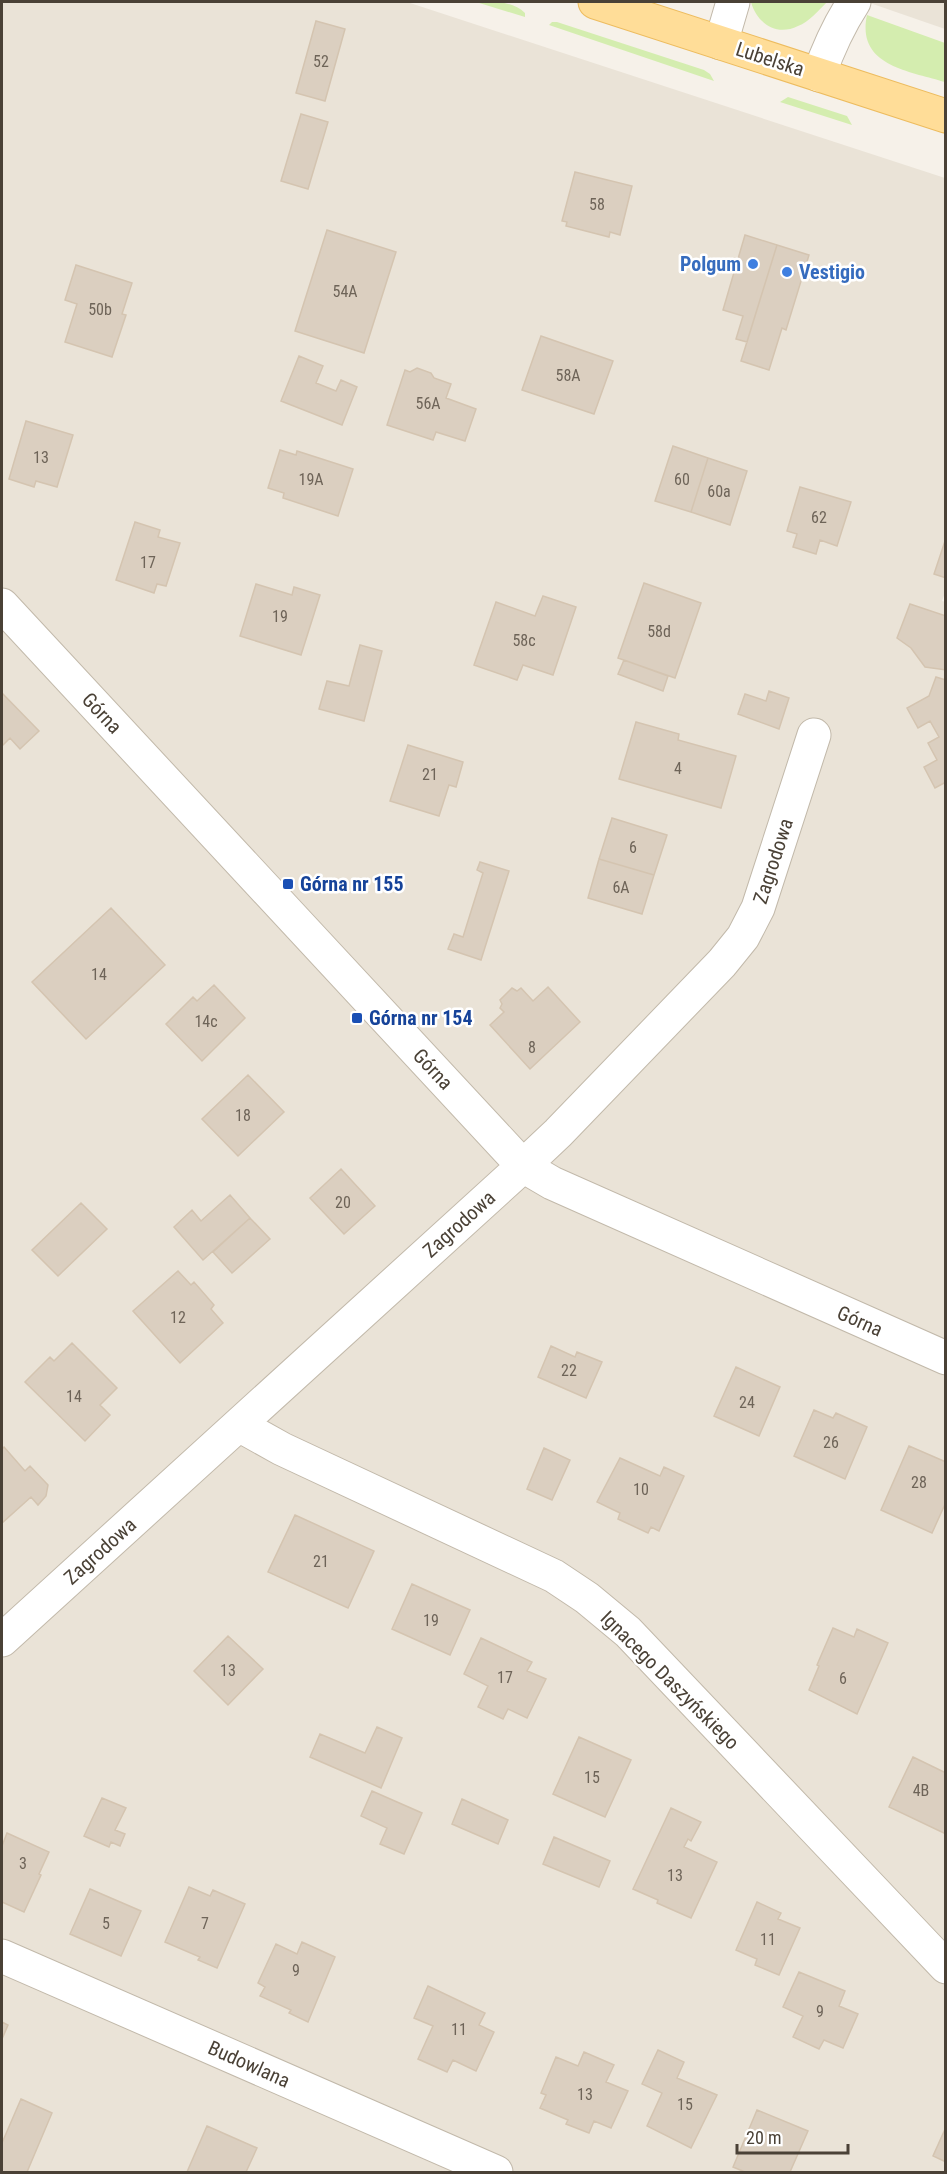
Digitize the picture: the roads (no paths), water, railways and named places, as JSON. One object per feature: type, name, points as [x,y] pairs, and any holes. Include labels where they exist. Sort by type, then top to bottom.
[{"type":"main road","name":"Lubelska","points":[[595,2],[945,116]]},
{"type":"street","points":[[721,43],[734,2]]},
{"type":"street","points":[[819,75],[833,38],[854,2]]},
{"type":"street","name":"Górna","points":[[2,605],[523,1166],[552,1184],[945,1358]]},
{"type":"street","name":"Zagrodowa","points":[[2,1640],[523,1166],[558,1133],[713,972],[743,937],[758,908],[814,735]]},
{"type":"street","name":"Ignacego Daszyńskiego","points":[[239,1425],[282,1449],[554,1576],[587,1598],[628,1632],[945,1967]]},
{"type":"street","name":"Budowlana","points":[[2,1956],[496,2172]]},
{"type":"place","name":"Polgum","points":[[753,264]]},
{"type":"place","name":"Vestigio","points":[[787,272]]},
{"type":"place","name":"Górna nr 155","points":[[288,884]]},
{"type":"place","name":"Górna nr 154","points":[[357,1018]]}]
